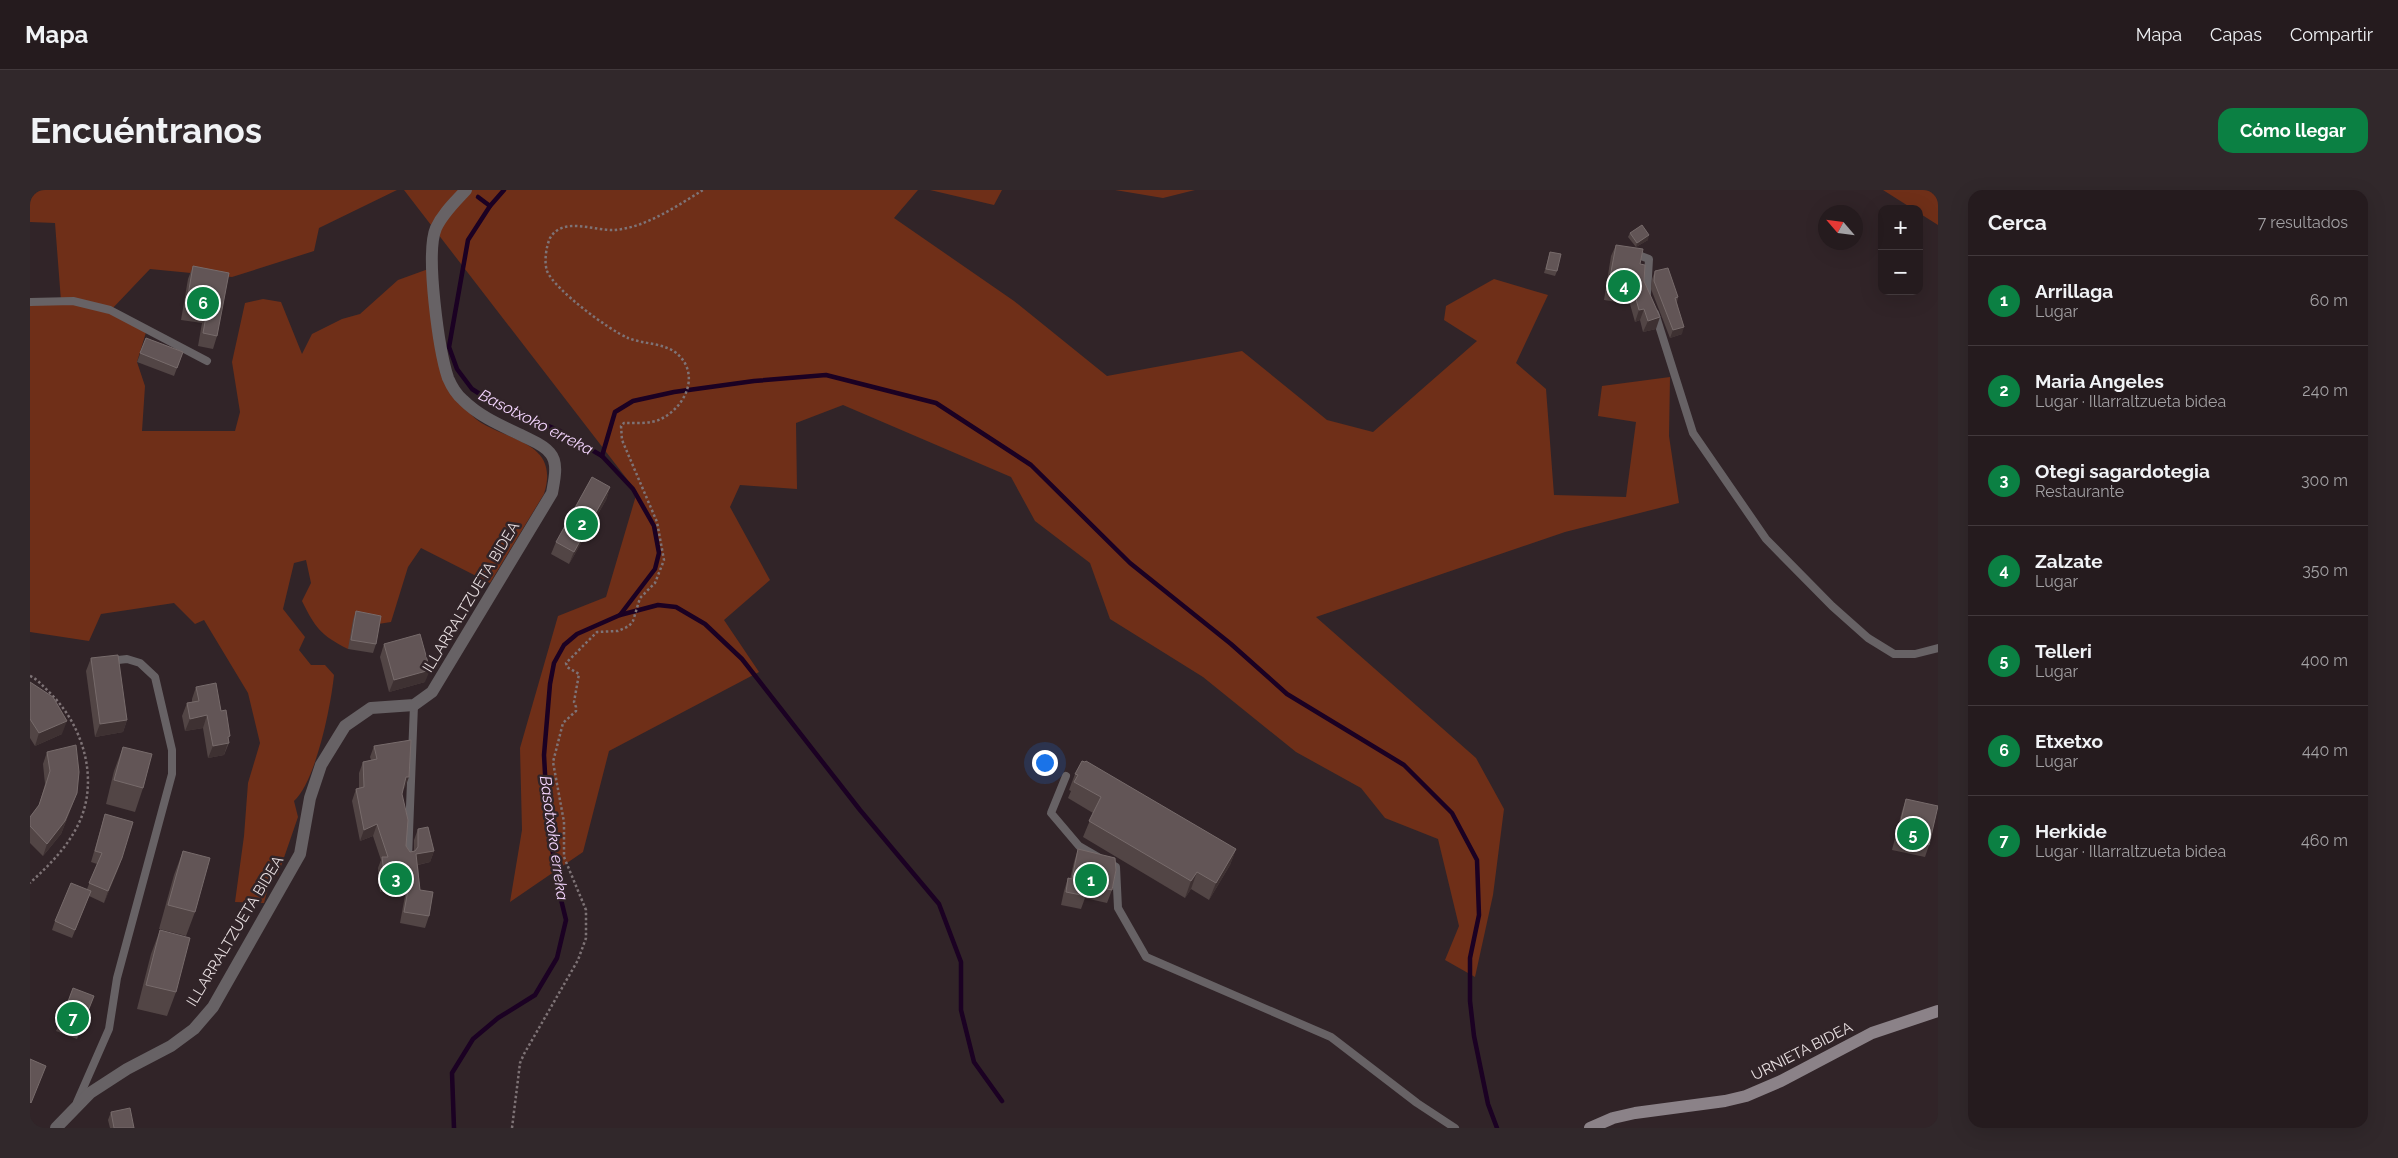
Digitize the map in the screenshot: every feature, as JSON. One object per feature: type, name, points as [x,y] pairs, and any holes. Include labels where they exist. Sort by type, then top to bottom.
[{"type":"street","name":"ILLARRALTZUETA BIDEA","points":[[56,1128],[90,1093],[127,1069],[171,1046],[194,1029],[213,1007],[300,854],[310,798],[321,765],[344,726],[371,708],[414,705],[432,692],[552,493],[556,471],[551,453],[538,443],[476,412],[460,398],[449,379],[442,356],[431,268],[431,246],[436,229],[445,212],[466,190]]},
{"type":"street","name":"URNIETA BIDEA","points":[[1590,1128],[1613,1118],[1636,1113],[1716,1103],[1746,1096],[1781,1081],[1872,1034],[1938,1011]]},
{"type":"lane","points":[[1622,248],[1649,259],[1645,290],[1648,298]]},
{"type":"lane","points":[[30,302],[73,301],[110,310],[207,361]]},
{"type":"lane","points":[[1652,306],[1662,329],[1672,371],[1693,433],[1766,540],[1832,606],[1868,638],[1894,654],[1915,654],[1938,648]]},
{"type":"lane","points":[[73,1111],[109,1029],[117,978],[172,774],[172,750],[154,677],[140,663],[127,659],[102,662]]},
{"type":"lane","points":[[408,858],[414,705]]},
{"type":"lane","points":[[1066,776],[1051,813],[1079,846],[1116,867],[1118,908],[1146,957],[1331,1036],[1417,1103],[1455,1128]]},
{"type":"path","points":[[512,1128],[520,1063],[578,960],[587,929],[586,910],[564,857],[564,822],[553,762],[563,723],[576,711],[574,702],[579,674],[567,667],[566,663],[597,632],[618,631],[629,626],[633,621],[637,603],[655,583],[664,560],[657,522],[622,440],[621,426],[624,423],[652,422],[668,414],[686,395],[690,378],[688,368],[674,351],[629,338],[612,330],[559,288],[547,272],[546,251],[550,239],[560,228],[568,226],[613,230],[626,228],[678,205],[703,190]]},
{"type":"path","points":[[30,676],[63,705],[75,725],[88,764],[84,807],[78,826],[61,854],[30,883]]},
{"type":"shaded area","points":[[30,190],[397,190],[319,228],[314,251],[232,277],[150,269],[111,310],[147,329],[137,362],[145,386],[142,431],[235,431],[240,412],[232,362],[245,303],[263,299],[281,302],[302,354],[312,334],[342,319],[360,314],[398,280],[431,268],[436,323],[442,356],[465,407],[479,421],[522,442],[534,450],[543,460],[547,474],[544,494],[490,583],[421,548],[408,567],[391,622],[378,624],[348,649],[319,630],[311,618],[302,601],[311,583],[306,560],[294,563],[283,609],[305,637],[299,650],[311,665],[325,665],[334,675],[330,705],[316,761],[302,791],[294,801],[298,817],[278,875],[270,881],[264,903],[235,902],[244,836],[248,783],[260,743],[248,693],[204,620],[195,624],[174,603],[101,614],[89,641],[30,632],[30,302],[61,301],[55,223],[30,222]]},
{"type":"shaded area","points":[[404,190],[918,190],[894,218],[1014,301],[1107,376],[1242,351],[1327,420],[1373,432],[1477,341],[1444,320],[1446,306],[1494,279],[1548,295],[1516,363],[1546,389],[1554,495],[1626,497],[1636,422],[1598,416],[1602,386],[1670,377],[1669,436],[1679,503],[1565,532],[1316,617],[1476,758],[1504,809],[1493,895],[1475,977],[1445,960],[1459,926],[1438,839],[1385,818],[1361,788],[1296,752],[1203,677],[1110,619],[1090,563],[1035,521],[1011,477],[843,405],[796,423],[797,489],[740,485],[730,507],[770,580],[724,620],[759,672],[609,751],[583,852],[510,902],[522,830],[520,748],[558,616],[606,597],[637,492]]},
{"type":"shaded area","points":[[930,190],[1002,190],[994,205]]},
{"type":"shaded area","points":[[1115,190],[1195,190],[1163,198]]},
{"type":"shaded area","points":[[1883,190],[1938,190],[1938,225],[1923,216],[1923,205],[1907,205]]},
{"type":"building","points":[[1642,225],[1649,235],[1637,243],[1630,233]]},
{"type":"building","points":[[1616,245],[1643,249],[1640,264],[1645,265],[1644,281],[1660,317],[1648,321],[1644,309],[1639,310],[1634,292],[1608,288]]},
{"type":"building","points":[[1550,252],[1561,254],[1557,271],[1546,269]]},
{"type":"building","points":[[193,266],[229,273],[217,336],[203,333],[207,311],[186,307]]},
{"type":"building","points":[[1668,268],[1678,297],[1675,298],[1684,327],[1673,330],[1654,281],[1655,271]]},
{"type":"building","points":[[146,338],[183,352],[177,368],[140,353]]},
{"type":"building","points":[[592,477],[610,487],[574,552],[556,542]]},
{"type":"building","points":[[356,611],[381,616],[376,644],[351,640]]},
{"type":"building","points":[[420,634],[430,670],[394,680],[384,644]]},
{"type":"building","points":[[118,655],[127,720],[100,724],[91,658]]},
{"type":"building","points":[[30,682],[53,697],[67,721],[39,733],[30,719]]},
{"type":"building","points":[[216,683],[221,711],[226,710],[230,736],[228,737],[229,743],[213,746],[207,715],[190,719],[187,703],[199,701],[196,687]]},
{"type":"building","points":[[411,740],[409,777],[406,777],[402,794],[408,820],[406,846],[410,852],[415,851],[418,847],[418,829],[428,827],[434,851],[416,854],[420,890],[433,892],[429,916],[404,912],[410,879],[385,881],[382,857],[388,857],[377,824],[364,830],[356,789],[364,787],[363,762],[377,759],[374,746]]},
{"type":"building","points":[[76,745],[79,772],[77,793],[65,821],[47,844],[30,826],[30,817],[39,805],[50,771],[47,752]]},
{"type":"building","points":[[123,747],[152,754],[143,788],[114,780]]},
{"type":"building","points":[[1082,761],[1086,761],[1236,849],[1216,883],[1197,872],[1191,881],[1089,821],[1101,797],[1074,782],[1078,775],[1075,774]]},
{"type":"building","points":[[1906,799],[1938,806],[1929,845],[1897,837]]},
{"type":"building","points":[[105,814],[133,822],[122,858],[108,891],[89,883],[102,853],[95,851]]},
{"type":"building","points":[[1078,849],[1115,858],[1116,870],[1112,890],[1088,885],[1086,896],[1066,892],[1068,878],[1072,879]]},
{"type":"building","points":[[183,851],[210,858],[195,912],[168,905]]},
{"type":"building","points":[[71,883],[91,891],[75,930],[55,921]]},
{"type":"building","points":[[160,930],[190,938],[176,992],[146,985]]},
{"type":"building","points":[[73,988],[94,996],[80,1031],[60,1023]]},
{"type":"building","points":[[30,1059],[46,1066],[31,1103],[30,1102]]},
{"type":"building","points":[[130,1108],[134,1128],[114,1128],[111,1112]]},
{"type":"waterway","name":"Basotxoko erreka","points":[[454,1128],[452,1073],[473,1039],[498,1018],[535,995],[557,958],[566,920],[557,883],[547,810],[544,755],[550,684],[554,663],[564,645],[577,634],[620,615],[655,569],[659,553],[654,526],[633,489],[602,456],[558,430],[494,403],[472,389],[457,369],[449,347],[468,240],[490,206],[504,190]]},
{"type":"waterway","points":[[478,197],[490,206]]},
{"type":"waterway","points":[[602,456],[615,412],[633,401],[674,392],[754,381],[826,375],[936,403],[1031,465],[1130,563],[1231,644],[1287,694],[1404,765],[1452,813],[1477,860],[1479,915],[1470,958],[1470,1001],[1474,1036],[1488,1104],[1497,1128]]},
{"type":"waterway","points":[[620,615],[658,605],[676,607],[705,624],[742,659],[860,810],[939,904],[961,962],[961,1010],[974,1062],[1002,1101]]},
{"type":"place","name":"Zalzate","points":[[1624,286]]},
{"type":"place","name":"Etxetxo","points":[[203,303]]},
{"type":"place","name":"Maria Angeles","points":[[582,524]]},
{"type":"place","name":"Telleri","points":[[1913,834]]},
{"type":"place","name":"Otegi sagardotegia","points":[[396,879]]},
{"type":"place","name":"Arrillaga","points":[[1091,880]]},
{"type":"place","name":"Herkide","points":[[73,1018]]}]
